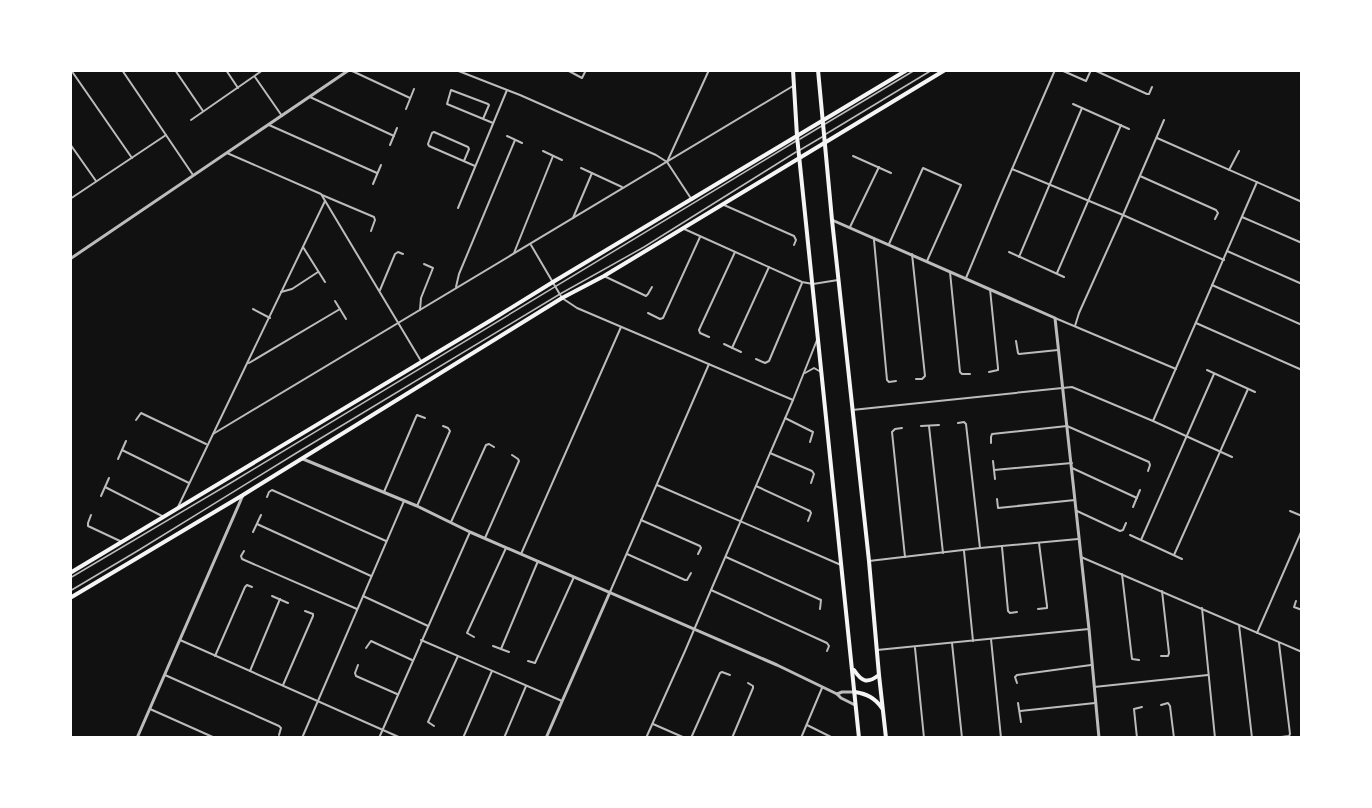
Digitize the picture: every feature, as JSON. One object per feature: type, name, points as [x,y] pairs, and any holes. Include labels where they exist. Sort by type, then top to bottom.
[{"type":"main road","points":[[793,70],[799,151],[859,738]]},
{"type":"main road","points":[[818,70],[886,738]]},
{"type":"main road","points":[[70,573],[823,123],[907,70]]},
{"type":"main road","points":[[70,598],[243,495],[561,296],[604,276],[945,70]]},
{"type":"main road","points":[[852,667],[859,678],[865,681],[872,680],[879,675]]},
{"type":"main road","points":[[855,692],[867,694],[883,709]]},
{"type":"street","points":[[71,70],[132,158]]},
{"type":"street","points":[[122,70],[194,176]]},
{"type":"street","points":[[175,70],[203,111]]},
{"type":"street","points":[[226,70],[238,88]]},
{"type":"street","points":[[192,120],[263,70]]},
{"type":"street","points":[[70,259],[349,70],[410,98]]},
{"type":"street","points":[[456,70],[520,95],[656,155],[667,162],[692,200]]},
{"type":"street","points":[[567,70],[582,78],[586,70]]},
{"type":"street","points":[[667,162],[709,70]]},
{"type":"street","points":[[966,278],[1055,70]]},
{"type":"street","points":[[1061,70],[1086,81],[1093,70],[1148,94],[1152,87]]},
{"type":"street","points":[[255,77],[282,116]]},
{"type":"street","points":[[213,434],[794,86]]},
{"type":"street","points":[[406,109],[414,89]]},
{"type":"street","points":[[483,119],[488,104],[452,90],[447,104],[483,119],[493,123]]},
{"type":"street","points":[[458,208],[507,90]]},
{"type":"street","points":[[310,97],[394,136]]},
{"type":"street","points":[[1073,104],[1130,129]]},
{"type":"street","points":[[1019,257],[1082,108]]},
{"type":"street","points":[[1075,326],[1164,120]]},
{"type":"street","points":[[269,125],[377,173]]},
{"type":"street","points":[[1057,273],[1121,125]]},
{"type":"street","points":[[390,145],[397,128]]},
{"type":"street","points":[[464,161],[468,147],[432,133],[429,146],[475,166]]},
{"type":"street","points":[[70,199],[166,135]]},
{"type":"street","points":[[507,136],[522,143]]},
{"type":"street","points":[[1157,138],[1302,202]]},
{"type":"street","points":[[456,287],[459,274],[515,140]]},
{"type":"street","points":[[70,144],[97,182]]},
{"type":"street","points":[[543,151],[562,160]]},
{"type":"street","points":[[1229,170],[1239,151]]},
{"type":"street","points":[[227,153],[374,217],[371,231]]},
{"type":"street","points":[[514,253],[553,156]]},
{"type":"street","points":[[853,156],[891,173]]},
{"type":"street","points":[[372,184],[381,165]]},
{"type":"street","points":[[850,227],[879,167]]},
{"type":"street","points":[[581,168],[623,188]]},
{"type":"street","points":[[888,244],[923,168],[961,185],[927,261]]},
{"type":"street","points":[[1012,169],[1224,260]]},
{"type":"street","points":[[573,218],[592,173]]},
{"type":"street","points":[[1140,177],[1216,210],[1218,213],[1215,219]]},
{"type":"street","points":[[1153,421],[1257,182]]},
{"type":"street","points":[[321,194],[422,362]]},
{"type":"street","points":[[177,510],[325,201]]},
{"type":"street","points":[[723,204],[794,236],[796,240],[794,245]]},
{"type":"street","points":[[1242,217],[1302,243]]},
{"type":"street","points":[[832,220],[1176,369]]},
{"type":"street","points":[[682,228],[802,282],[813,284],[838,280]]},
{"type":"street","points":[[648,313],[660,319],[663,318],[700,237]]},
{"type":"street","points":[[874,238],[887,380],[896,381]]},
{"type":"street","points":[[530,244],[561,296],[577,308],[793,400]]},
{"type":"street","points":[[303,247],[325,282]]},
{"type":"street","points":[[1227,251],[1302,284]]},
{"type":"street","points":[[379,291],[395,254],[398,252],[403,254]]},
{"type":"street","points":[[708,337],[699,330],[735,252]]},
{"type":"street","points":[[1009,252],[1064,277]]},
{"type":"street","points":[[912,254],[925,376],[922,379],[916,379]]},
{"type":"street","points":[[420,310],[421,298],[433,268],[424,264]]},
{"type":"street","points":[[732,348],[769,267]]},
{"type":"street","points":[[950,271],[960,372],[970,374]]},
{"type":"street","points":[[281,292],[292,289],[318,273]]},
{"type":"street","points":[[604,276],[646,296],[652,286]]},
{"type":"street","points":[[756,359],[765,363],[768,361],[802,282]]},
{"type":"street","points":[[1212,285],[1302,325]]},
{"type":"street","points":[[989,372],[998,370],[990,289]]},
{"type":"street","points":[[335,301],[346,319]]},
{"type":"street","points":[[253,309],[270,318]]},
{"type":"street","points":[[248,363],[340,309]]},
{"type":"street","points":[[1055,318],[1076,500],[1099,738]]},
{"type":"street","points":[[1196,323],[1302,370]]},
{"type":"street","points":[[521,554],[621,327]]},
{"type":"street","points":[[646,738],[818,338]]},
{"type":"street","points":[[1016,341],[1019,354],[1058,350]]},
{"type":"street","points":[[724,344],[741,352]]},
{"type":"street","points":[[546,738],[709,364]]},
{"type":"street","points":[[805,372],[814,368],[822,373]]},
{"type":"street","points":[[1207,370],[1254,392]]},
{"type":"street","points":[[1141,540],[1214,374]]},
{"type":"street","points":[[852,410],[1072,387],[1232,457]]},
{"type":"street","points":[[1174,555],[1248,389]]},
{"type":"street","points":[[136,420],[141,413],[207,445]]},
{"type":"street","points":[[384,492],[417,415],[425,418]]},
{"type":"street","points":[[785,418],[813,432],[810,442]]},
{"type":"street","points":[[958,423],[966,424],[980,548]]},
{"type":"street","points":[[921,426],[939,425]]},
{"type":"street","points":[[417,506],[450,431],[443,426]]},
{"type":"street","points":[[929,426],[943,553]]},
{"type":"street","points":[[991,442],[992,434],[1067,426],[1149,462],[1148,471]]},
{"type":"street","points":[[902,428],[892,432],[905,557]]},
{"type":"street","points":[[118,459],[126,441]]},
{"type":"street","points":[[451,522],[486,445],[494,447]]},
{"type":"street","points":[[122,450],[189,483]]},
{"type":"street","points":[[770,453],[812,471],[814,474],[811,483]]},
{"type":"street","points":[[485,538],[519,461],[512,455]]},
{"type":"street","points":[[301,458],[417,506],[470,532],[694,629],[837,693],[841,698],[856,705]]},
{"type":"street","points":[[993,461],[995,479]]},
{"type":"street","points":[[994,470],[1071,463]]},
{"type":"street","points":[[1072,468],[1137,498]]},
{"type":"street","points":[[101,496],[109,478]]},
{"type":"street","points":[[657,485],[841,566]]},
{"type":"street","points":[[756,486],[810,511],[808,521]]},
{"type":"street","points":[[105,487],[164,517]]},
{"type":"street","points":[[267,497],[272,490],[386,541]]},
{"type":"street","points":[[1133,507],[1140,490]]},
{"type":"street","points":[[137,738],[243,495]]},
{"type":"street","points":[[997,499],[998,508],[1076,500]]},
{"type":"street","points":[[302,738],[404,501]]},
{"type":"street","points":[[1077,511],[1120,531],[1126,523]]},
{"type":"street","points":[[1290,511],[1302,516]]},
{"type":"street","points":[[91,515],[88,526],[123,542]]},
{"type":"street","points":[[253,532],[261,515]]},
{"type":"street","points":[[641,520],[700,546],[702,548],[698,554]]},
{"type":"street","points":[[257,524],[371,576]]},
{"type":"street","points":[[1257,633],[1302,531]]},
{"type":"street","points":[[379,738],[470,532]]},
{"type":"street","points":[[1130,536],[1182,559]]},
{"type":"street","points":[[869,561],[1078,539]]},
{"type":"street","points":[[1038,609],[1047,606],[1040,543]]},
{"type":"street","points":[[474,637],[467,633],[506,547]]},
{"type":"street","points":[[1002,547],[1008,611],[1017,612]]},
{"type":"street","points":[[964,550],[973,641]]},
{"type":"street","points":[[244,551],[241,556],[243,559],[357,609]]},
{"type":"street","points":[[627,554],[685,580],[691,573]]},
{"type":"street","points":[[1080,556],[1302,652]]},
{"type":"street","points":[[725,557],[821,600],[820,609]]},
{"type":"street","points":[[501,648],[538,561]]},
{"type":"street","points":[[1122,574],[1132,659],[1138,660]]},
{"type":"street","points":[[528,661],[535,663],[574,576]]},
{"type":"street","points":[[215,656],[245,587],[247,585],[252,587]]},
{"type":"street","points":[[711,590],[827,643],[829,646],[827,651]]},
{"type":"street","points":[[1161,656],[1168,656],[1169,653],[1162,591]]},
{"type":"street","points":[[272,596],[288,603]]},
{"type":"street","points":[[363,596],[428,626]]},
{"type":"street","points":[[250,671],[280,599]]},
{"type":"street","points":[[1296,601],[1294,607],[1302,610]]},
{"type":"street","points":[[1202,608],[1215,738]]},
{"type":"street","points":[[283,686],[314,616],[305,611]]},
{"type":"street","points":[[1239,625],[1252,738]]},
{"type":"street","points":[[877,650],[1089,629]]},
{"type":"street","points":[[991,638],[1001,738]]},
{"type":"street","points":[[180,640],[401,738]]},
{"type":"street","points":[[422,640],[563,701]]},
{"type":"street","points":[[366,648],[370,641],[413,660]]},
{"type":"street","points":[[952,643],[962,738]]},
{"type":"street","points":[[1279,643],[1290,734],[1281,737]]},
{"type":"street","points":[[494,646],[509,652]]},
{"type":"street","points":[[915,646],[924,738]]},
{"type":"street","points":[[434,726],[428,721],[458,656]]},
{"type":"street","points":[[358,665],[356,676],[398,694]]},
{"type":"street","points":[[1017,683],[1015,677],[1017,675],[1091,665]]},
{"type":"street","points":[[457,735],[462,738],[492,671]]},
{"type":"street","points":[[691,738],[720,672],[730,675]]},
{"type":"street","points":[[165,675],[279,726],[281,728],[279,735]]},
{"type":"street","points":[[1094,687],[1208,675]]},
{"type":"street","points":[[732,738],[753,688],[748,683]]},
{"type":"street","points":[[504,738],[526,686]]},
{"type":"street","points":[[801,738],[822,686]]},
{"type":"street","points":[[837,693],[855,692]]},
{"type":"street","points":[[1018,703],[1021,722]]},
{"type":"street","points":[[1020,711],[1095,703]]},
{"type":"street","points":[[1161,705],[1170,706],[1174,738]]},
{"type":"street","points":[[1137,738],[1134,709],[1142,707]]},
{"type":"street","points":[[150,709],[215,738]]},
{"type":"street","points":[[653,724],[685,738]]},
{"type":"street","points":[[807,725],[833,738]]},
{"type":"lane","points":[[823,123],[915,70]]},
{"type":"lane","points":[[70,591],[298,452],[644,247],[932,70]]},
{"type":"lane","points":[[70,578],[798,138]]}]
